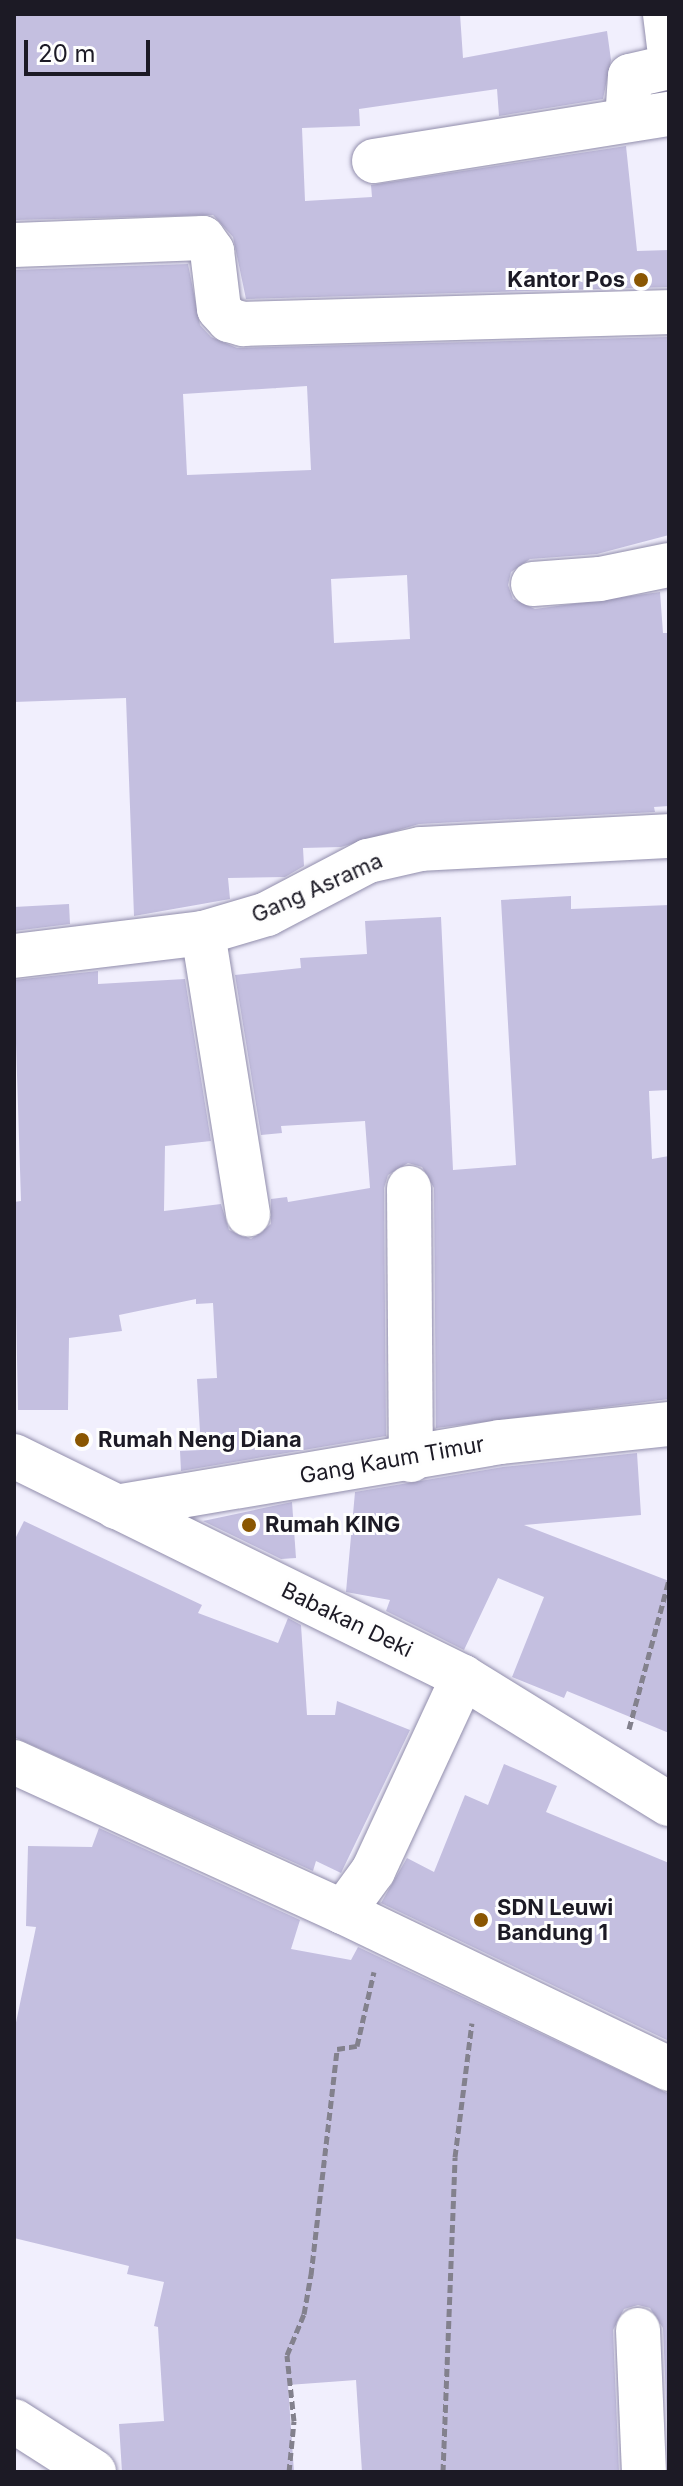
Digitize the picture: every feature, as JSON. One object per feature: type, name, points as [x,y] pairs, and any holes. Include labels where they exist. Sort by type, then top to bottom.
[{"type":"street","points":[[665,14],[669,46]]},
{"type":"street","points":[[627,120],[630,76],[669,67]]},
{"type":"street","points":[[374,161],[669,114]]},
{"type":"street","points":[[14,245],[203,238],[212,251],[219,309],[229,320],[243,324],[669,312]]},
{"type":"street","points":[[533,584],[600,579],[669,565]]},
{"type":"street","name":"Gang Asrama","points":[[14,956],[203,933],[267,914],[368,861],[421,849],[669,836]]},
{"type":"street","points":[[203,933],[248,1214]]},
{"type":"street","points":[[409,1188],[411,1460]]},
{"type":"street","name":"Gang Kaum Timur","points":[[116,1507],[411,1460],[500,1442],[669,1424]]},
{"type":"street","name":"Babakan Deki","points":[[14,1456],[463,1677],[669,1804]]},
{"type":"street","points":[[343,1912],[373,1871],[463,1677]]},
{"type":"street","points":[[14,1762],[343,1912],[669,2069]]},
{"type":"street","points":[[638,2330],[644,2472]]},
{"type":"street","points":[[14,2421],[94,2472]]},
{"type":"path","points":[[599,1762],[633,1725],[669,1580]]},
{"type":"path","points":[[289,2472],[294,2421],[287,2355],[304,2314],[311,2275],[337,2049],[357,2046],[361,2037],[382,1931]]},
{"type":"path","points":[[443,2472],[455,2157],[479,1980]]},
{"type":"building","points":[[16,14],[460,14],[463,58],[607,31],[611,60],[603,99],[499,116],[497,89],[359,109],[360,126],[302,128],[305,201],[372,197],[371,185],[626,146],[637,251],[669,250],[669,287],[246,299],[233,237],[213,215],[14,220]]},
{"type":"building","points":[[188,264],[200,325],[211,337],[237,348],[669,337],[669,535],[597,554],[530,559],[511,572],[508,585],[513,599],[535,609],[660,592],[663,633],[669,633],[669,806],[654,807],[655,812],[419,824],[341,847],[303,848],[304,866],[285,877],[228,878],[230,899],[134,916],[126,698],[14,702],[14,270]],"holes":[[[307,386],[311,470],[187,475],[183,394]],[[407,575],[410,639],[334,643],[331,579]]]},
{"type":"building","points":[[571,896],[571,909],[669,905],[669,1090],[649,1091],[652,1159],[669,1156],[669,1399],[436,1428],[434,1188],[422,1167],[408,1163],[388,1175],[384,1188],[386,1436],[181,1471],[180,1451],[201,1450],[197,1379],[217,1378],[213,1303],[196,1304],[196,1299],[119,1315],[122,1331],[69,1338],[68,1410],[18,1410],[14,1202],[21,1201],[14,980],[98,971],[98,984],[185,979],[211,1141],[165,1146],[164,1211],[221,1204],[229,1230],[251,1239],[271,1224],[271,1199],[287,1197],[288,1202],[370,1188],[365,1121],[281,1126],[282,1133],[261,1135],[235,975],[301,968],[300,958],[367,954],[365,921],[441,917],[453,1170],[516,1165],[501,900]]},
{"type":"building","points":[[69,904],[70,924],[14,931],[14,907]]},
{"type":"building","points":[[637,1453],[641,1515],[524,1525],[669,1581],[669,1733],[567,1691],[564,1698],[512,1677],[544,1597],[498,1578],[464,1650],[386,1611],[390,1600],[346,1592],[355,1492],[503,1467]]},
{"type":"building","name":"Rumah KING","points":[[292,1502],[296,1558],[281,1559],[203,1521]]},
{"type":"building","points":[[24,1521],[202,1605],[198,1613],[278,1643],[288,1618],[301,1625],[307,1715],[335,1715],[337,1701],[410,1730],[341,1873],[316,1861],[313,1871],[14,1737],[14,1541]]},
{"type":"building","name":"SDN Leuwi Bandung 1","points":[[504,1764],[557,1786],[546,1812],[669,1863],[669,2041],[381,1903],[407,1858],[434,1872],[465,1795],[488,1805]]},
{"type":"building","points":[[99,1828],[300,1920],[291,1949],[351,1960],[358,1947],[669,2094],[669,2467],[663,2328],[650,2308],[638,2305],[624,2309],[613,2330],[619,2472],[362,2472],[356,2380],[288,2385],[294,2472],[122,2472],[119,2424],[164,2421],[158,2327],[154,2326],[164,2282],[127,2274],[129,2266],[14,2238],[14,2032],[36,1927],[26,1926],[28,1846],[92,1847]]},
{"type":"place","name":"Kantor Pos","points":[[641,280]]},
{"type":"place","name":"Rumah Neng Diana","points":[[82,1440]]},
{"type":"place","name":"Rumah KING","points":[[249,1525]]},
{"type":"place","name":"SDN Leuwi Bandung 1","points":[[481,1920]]}]
